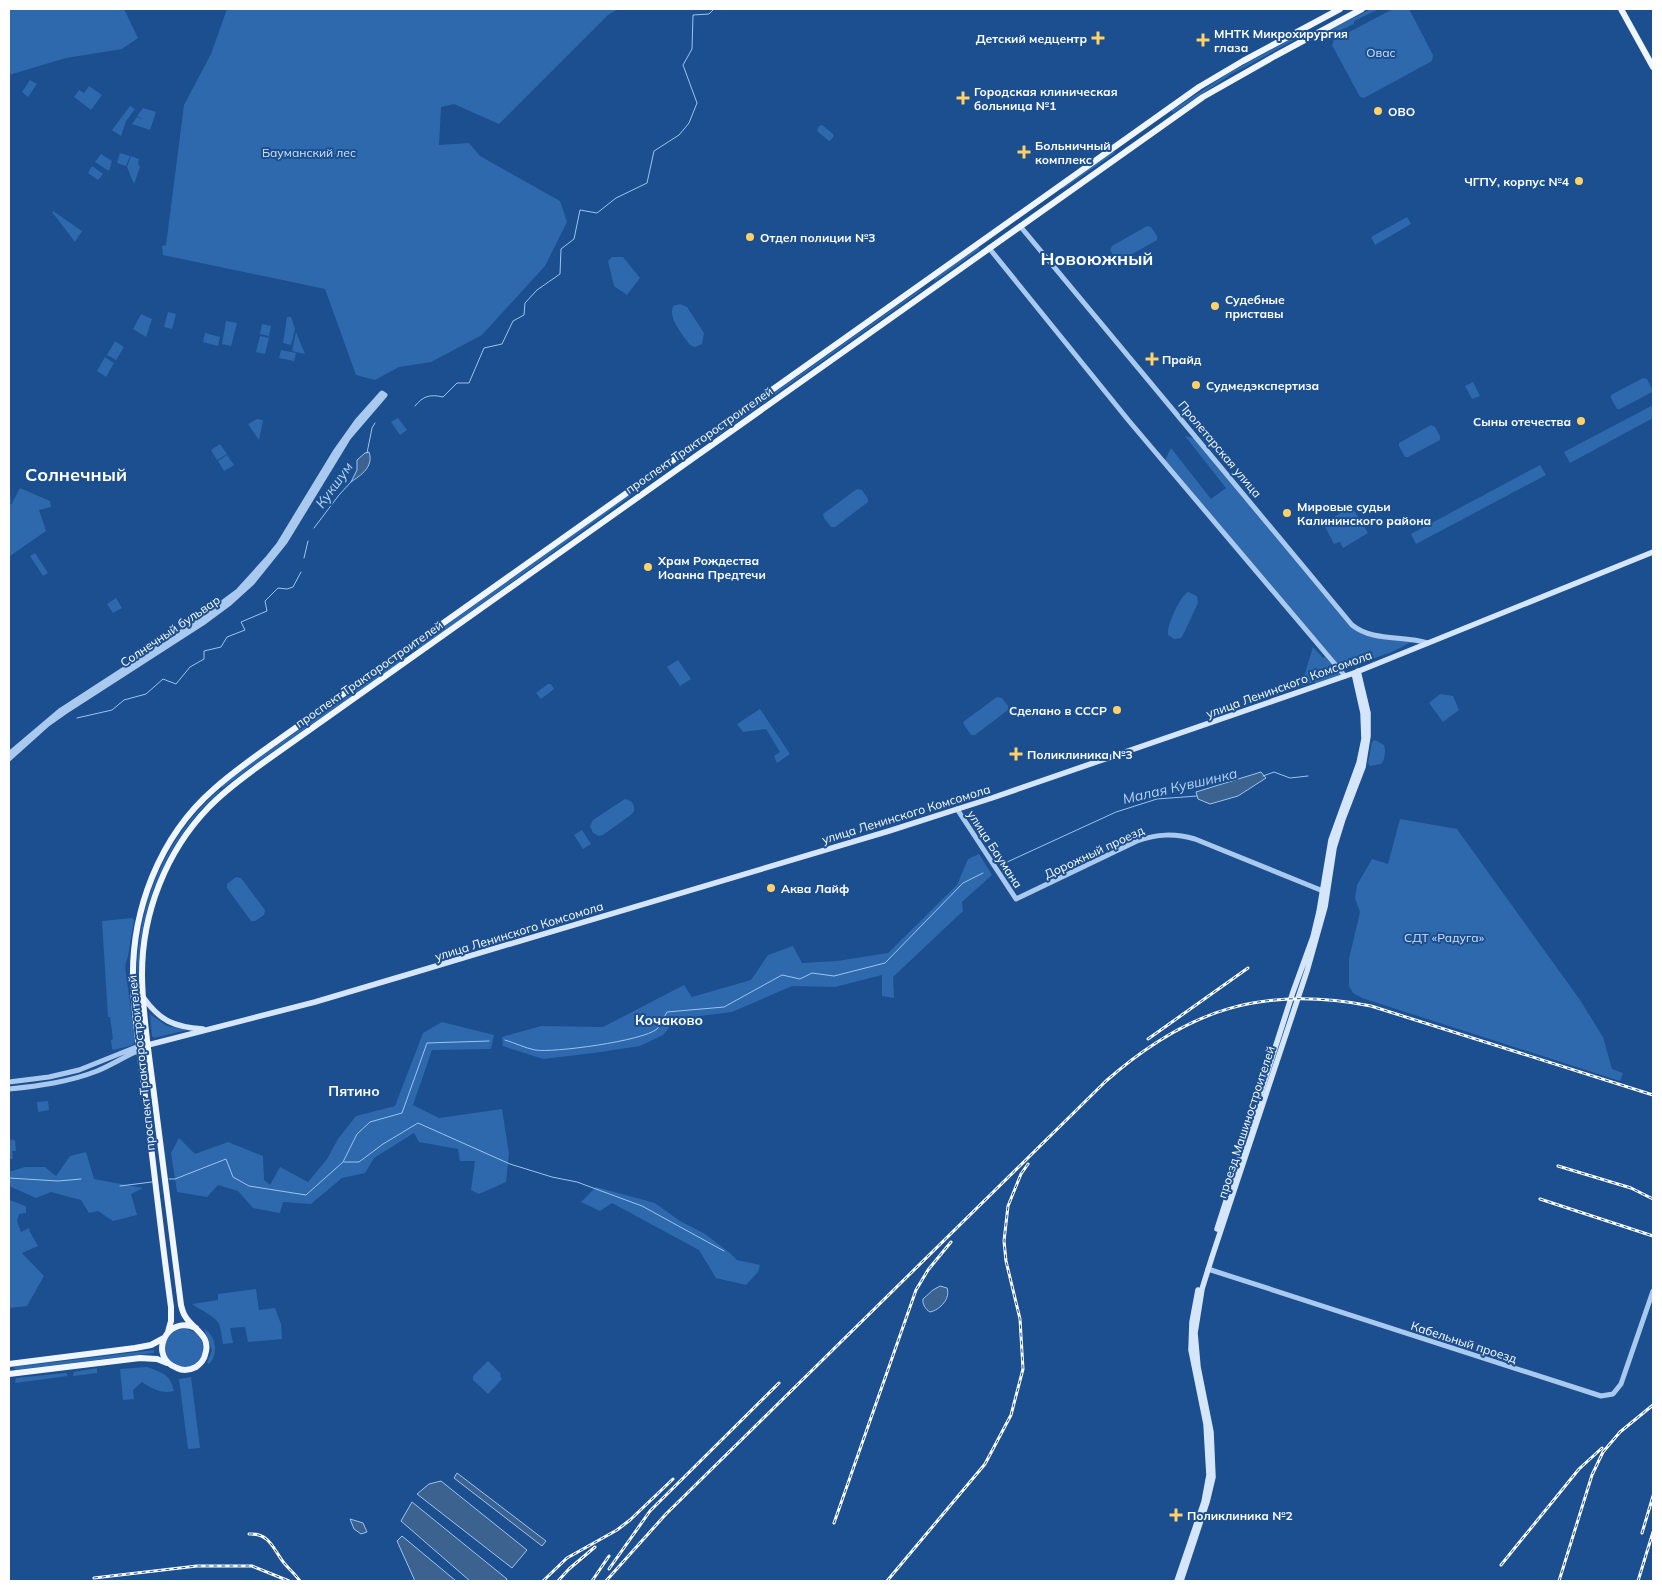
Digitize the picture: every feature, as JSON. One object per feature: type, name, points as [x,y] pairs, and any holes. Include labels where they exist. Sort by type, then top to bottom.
[{"type":"main road","name":"проспект Тракторостроителей","points":[[166,1335],[172,1314],[139,1048],[133,982],[134,958],[137,930],[150,880],[171,840],[202,800],[228,777],[411,646],[1165,112],[1222,73],[1340,9]]},
{"type":"main road","name":"проспект Тракторостроителей","points":[[196,1328],[185,1316],[181,1305],[153,1088],[142,972],[144,947],[155,895],[173,856],[198,819],[215,800],[241,779],[1170,120],[1226,83],[1362,9]]},
{"type":"main road","points":[[1621,9],[1653,67]]},
{"type":"main road","points":[[1626,9],[1653,58]]},
{"type":"main road","points":[[1316,22],[1320,31]]},
{"type":"main road","points":[[1165,112],[1170,120]]},
{"type":"main road","points":[[1119,144],[1125,152]]},
{"type":"main road","points":[[1055,190],[1060,198]]},
{"type":"main road","points":[[1012,220],[1020,226]]},
{"type":"main road","points":[[986,238],[989,248]]},
{"type":"main road","points":[[705,438],[711,446]]},
{"type":"main road","name":"улица Ленинского Комсомола","points":[[148,1045],[336,996],[415,973],[957,809],[1356,672],[1653,552]]},
{"type":"main road","points":[[411,646],[417,654]]},
{"type":"main road","name":"проезд Машиностроителей","points":[[1181,1581],[1204,1502],[1209,1475],[1206,1424],[1195,1370],[1192,1322],[1196,1299],[1261,1100],[1291,999],[1313,937],[1325,892],[1331,840],[1338,817],[1350,796],[1360,760],[1366,713],[1356,672]]},
{"type":"main road","points":[[143,997],[158,1015],[170,1023],[208,1029]]},
{"type":"main road","points":[[139,1048],[148,1045]]},
{"type":"main road","points":[[182,1325],[196,1328],[206,1340],[206,1352],[204,1358],[197,1366],[191,1369],[180,1369],[157,1359],[140,1358],[10,1374],[10,1364],[151,1345],[172,1329],[182,1325]]},
{"type":"main road","points":[[166,1335],[162,1344],[164,1356],[171,1365]]},
{"type":"main road","name":"проезд Машиностроителей","points":[[1177,1581],[1182,1573]]},
{"type":"street","name":"Пролетарская улица","points":[[1020,226],[1352,625],[1364,633],[1415,640],[1428,644]]},
{"type":"street","points":[[989,248],[1130,421],[1345,676]]},
{"type":"street","name":"Солнечный бульвар","points":[[9,754],[46,721],[172,641],[247,588],[266,568],[294,528],[336,453],[384,394]]},
{"type":"street","name":"Солнечный бульвар","points":[[9,759],[48,724],[82,698]]},
{"type":"street","name":"улица Баумана","points":[[957,809],[1016,899]]},
{"type":"street","name":"Дорожный проезд","points":[[1016,899],[1137,841],[1172,834],[1195,838],[1325,892]]},
{"type":"street","points":[[9,1082],[49,1077],[89,1066],[139,1048]]},
{"type":"street","points":[[9,1089],[51,1084],[96,1071],[139,1048]]},
{"type":"street","points":[[49,1077],[51,1084]]},
{"type":"street","name":"Кабельный проезд","points":[[1206,1268],[1601,1396],[1613,1394],[1621,1384],[1653,1291]]},
{"type":"green space","points":[[9,9],[124,9],[138,38],[122,49],[66,58],[9,75]]},
{"type":"green space","name":"Бауманский лес","points":[[227,9],[618,9],[608,15],[499,124],[454,104],[441,107],[439,145],[469,143],[480,156],[560,201],[567,222],[545,266],[482,335],[431,362],[399,367],[375,380],[356,375],[325,289],[163,255],[162,246],[166,245],[184,105],[211,54]]},
{"type":"green space","points":[[1371,9],[1379,9],[1354,21],[1354,24],[1328,36],[1328,31]]},
{"type":"green space","name":"Овас","points":[[1393,9],[1409,9],[1433,55],[1432,61],[1364,98],[1360,97],[1332,45],[1334,40]]},
{"type":"green space","points":[[1308,30],[1309,32],[1230,75],[1173,113],[1171,111],[1229,73]]},
{"type":"green space","points":[[30,80],[37,84],[28,97],[22,92]]},
{"type":"green space","points":[[89,86],[102,95],[91,110],[74,97],[79,90],[84,93]]},
{"type":"green space","points":[[130,106],[135,109],[126,121],[121,136],[112,130]]},
{"type":"green space","points":[[143,108],[156,112],[150,130],[132,124],[137,117],[144,120],[137,116]]},
{"type":"green space","points":[[822,125],[833,134],[834,136],[831,140],[829,141],[817,131],[819,126]]},
{"type":"green space","points":[[1113,151],[1115,153],[1063,189],[1062,187]]},
{"type":"green space","points":[[120,153],[130,156],[126,166],[117,163]]},
{"type":"green space","points":[[101,154],[112,161],[109,171],[95,162]]},
{"type":"green space","points":[[131,156],[139,159],[138,164],[140,167],[134,184],[127,167]]},
{"type":"green space","points":[[92,166],[103,174],[98,180],[88,173]]},
{"type":"green space","points":[[52,212],[82,231],[75,242]]},
{"type":"green space","points":[[1407,217],[1411,224],[1375,245],[1371,237]]},
{"type":"green space","points":[[1147,226],[1151,227],[1157,236],[1157,240],[1117,261],[1110,250],[1112,246]]},
{"type":"green space","points":[[978,247],[980,249],[935,281],[934,279]]},
{"type":"green space","points":[[612,257],[623,257],[640,278],[627,295],[614,286],[608,261]]},
{"type":"green space","points":[[922,290],[717,436],[716,434]]},
{"type":"green space","points":[[680,304],[687,307],[704,333],[702,344],[695,347],[690,345],[677,327],[672,311],[673,306]]},
{"type":"green space","points":[[168,312],[176,314],[172,329],[164,327]]},
{"type":"green space","points":[[141,314],[152,319],[146,337],[133,329]]},
{"type":"green space","points":[[287,317],[291,317],[295,329],[291,345],[283,343]]},
{"type":"green space","points":[[226,321],[237,323],[231,346],[222,344]]},
{"type":"green space","points":[[262,324],[271,326],[269,336],[260,334]]},
{"type":"green space","points":[[296,332],[305,354],[292,351]]},
{"type":"green space","points":[[205,333],[220,337],[218,346],[203,342]]},
{"type":"green space","points":[[260,336],[269,338],[265,354],[256,352]]},
{"type":"green space","points":[[115,341],[124,347],[116,360],[107,355]]},
{"type":"green space","points":[[281,350],[296,353],[294,361],[279,358]]},
{"type":"green space","points":[[105,357],[114,363],[106,377],[97,371]]},
{"type":"green space","points":[[1643,378],[1647,379],[1652,392],[1617,409],[1611,395]]},
{"type":"green space","points":[[1473,382],[1480,396],[1472,399],[1465,386]]},
{"type":"green space","points":[[1653,405],[1653,418],[1570,463],[1564,452]]},
{"type":"green space","points":[[398,418],[407,430],[400,435],[391,422]]},
{"type":"green space","points":[[257,419],[263,420],[259,440],[248,424]]},
{"type":"green space","points":[[1431,425],[1435,427],[1440,440],[1405,457],[1399,443]]},
{"type":"green space","points":[[1185,436],[1200,440],[1352,625],[1364,633],[1415,640],[1392,652],[1341,670],[1164,462],[1171,448],[1211,499],[1226,488]]},
{"type":"green space","points":[[220,444],[227,454],[217,460],[211,450]]},
{"type":"green space","points":[[703,444],[643,487],[642,485]]},
{"type":"green space","points":[[227,455],[234,465],[224,471],[218,461]]},
{"type":"green space","points":[[1540,465],[1546,475],[1416,544],[1411,534]]},
{"type":"green space","points":[[9,481],[11,505],[20,488],[50,501],[51,507],[39,510],[46,531],[10,556],[9,555]]},
{"type":"green space","points":[[641,486],[643,487],[418,650],[416,647]]},
{"type":"green space","points":[[857,489],[862,490],[868,502],[835,527],[831,527],[823,514]]},
{"type":"green space","points":[[1352,507],[1368,533],[1343,548],[1340,542],[1334,544],[1323,523]]},
{"type":"green space","points":[[35,553],[48,573],[43,576],[30,556]]},
{"type":"green space","points":[[1188,592],[1197,596],[1198,603],[1181,638],[1174,639],[1168,635],[1169,625],[1178,605]]},
{"type":"green space","points":[[116,598],[122,608],[113,613],[107,604]]},
{"type":"green space","points":[[1313,647],[1340,674],[1317,684],[1314,682],[1302,686],[1300,681],[1303,680]]},
{"type":"green space","points":[[405,656],[406,658],[223,788],[222,786],[250,764]]},
{"type":"green space","points":[[678,660],[691,679],[680,686],[667,667]]},
{"type":"green space","points":[[548,684],[551,684],[554,689],[541,699],[536,693]]},
{"type":"green space","points":[[1440,694],[1453,696],[1459,710],[1443,722],[1429,703]]},
{"type":"green space","points":[[997,697],[1002,698],[1008,706],[1008,710],[975,735],[971,735],[963,722]]},
{"type":"green space","points":[[760,709],[790,754],[777,763],[774,756],[780,752],[766,729],[743,732],[737,724]]},
{"type":"green space","points":[[1375,740],[1384,745],[1385,755],[1381,764],[1370,766],[1368,763],[1372,742]]},
{"type":"green space","points":[[219,790],[182,833],[156,883],[147,909],[141,937],[138,994],[137,965],[140,937],[146,909],[154,882],[166,857],[181,833],[199,810]]},
{"type":"green space","points":[[625,799],[630,800],[634,807],[632,814],[603,835],[599,836],[593,833],[590,826],[593,820]]},
{"type":"green space","name":"СДТ «Радуга»","points":[[1400,819],[1457,829],[1580,1000],[1603,1037],[1612,1069],[1623,1073],[1620,1081],[1362,998],[1353,993],[1349,986],[1349,959],[1360,912],[1355,898],[1357,885],[1372,859],[1388,864]]},
{"type":"green space","points":[[582,830],[591,844],[583,849],[574,835]]},
{"type":"green space","points":[[979,854],[992,875],[962,902],[963,911],[893,977],[894,998],[882,996],[882,975],[835,987],[792,986],[732,1012],[676,1019],[663,1035],[640,1046],[543,1059],[503,1046],[502,1037],[541,1026],[603,1027],[684,985],[692,997],[751,980],[768,955],[793,946],[802,963],[837,961],[888,953],[957,885],[968,859]]},
{"type":"green space","points":[[236,877],[241,878],[265,910],[264,915],[255,921],[251,921],[227,888],[227,884]]},
{"type":"green space","points":[[132,918],[134,920],[125,966],[135,1041],[133,1045],[114,1050],[112,1049],[111,1040],[113,1039],[110,1017],[108,1017],[102,921]]},
{"type":"green space","points":[[150,1014],[167,1026],[187,1030],[154,1038],[152,1036]]},
{"type":"green space","points":[[442,1022],[494,1035],[491,1049],[432,1050],[413,1105],[439,1118],[502,1109],[509,1154],[506,1182],[479,1194],[471,1190],[475,1161],[460,1161],[458,1149],[419,1142],[414,1133],[374,1158],[365,1173],[342,1178],[311,1204],[283,1202],[280,1213],[253,1208],[238,1191],[218,1185],[207,1197],[177,1192],[171,1153],[179,1138],[195,1154],[228,1142],[263,1156],[264,1180],[270,1185],[280,1167],[308,1182],[327,1159],[338,1139],[356,1116],[395,1106],[423,1033]]},
{"type":"green space","points":[[48,1101],[49,1110],[38,1112],[37,1102]]},
{"type":"green space","points":[[9,1137],[11,1140],[15,1140],[16,1151],[12,1151],[13,1159],[9,1158]]},
{"type":"green space","points":[[86,1152],[94,1179],[143,1188],[131,1194],[137,1215],[113,1221],[98,1211],[89,1213],[81,1200],[51,1192],[36,1198],[9,1186],[9,1172],[25,1167],[45,1167],[56,1176],[70,1156]]},
{"type":"green space","points":[[596,1187],[655,1203],[680,1221],[705,1234],[737,1260],[760,1265],[758,1272],[746,1285],[716,1278],[699,1250],[612,1203],[600,1211],[581,1202]]},
{"type":"green space","points":[[9,1200],[26,1206],[26,1213],[19,1214],[17,1221],[21,1232],[29,1228],[38,1246],[22,1253],[44,1276],[27,1306],[9,1308]]},
{"type":"green space","points":[[256,1289],[259,1310],[275,1308],[281,1324],[282,1339],[248,1342],[245,1327],[230,1328],[233,1343],[223,1344],[217,1321],[192,1304],[218,1300],[218,1294]]},
{"type":"green space","points":[[184,1329],[197,1335],[203,1348],[197,1361],[184,1367],[171,1361],[165,1348],[171,1335]]},
{"type":"green space","points":[[204,1329],[211,1336],[215,1345],[214,1356],[209,1364],[207,1363],[212,1350]]},
{"type":"green space","points":[[154,1350],[154,1353],[15,1370],[14,1367]]},
{"type":"green space","points":[[488,1361],[501,1374],[502,1379],[488,1394],[473,1380],[473,1376]]},
{"type":"green space","points":[[147,1367],[165,1375],[174,1391],[165,1392],[157,1390],[142,1382],[133,1390],[134,1399],[123,1400],[120,1369]]},
{"type":"green space","points":[[97,1368],[97,1373],[73,1376],[74,1372]]},
{"type":"green space","points":[[66,1373],[68,1376],[15,1383],[16,1378]]},
{"type":"green space","points":[[191,1377],[200,1448],[188,1449],[179,1379]]},
{"type":"shaded area","points":[[369,452],[370,462],[366,470],[351,482],[357,470],[357,460]]},
{"type":"shaded area","points":[[1261,772],[1266,778],[1238,796],[1210,804],[1198,799],[1196,792]]},
{"type":"shaded area","points":[[940,1286],[947,1288],[946,1299],[941,1306],[930,1312],[925,1307],[923,1299]]},
{"type":"shaded area","points":[[457,1473],[546,1541],[542,1546],[454,1478]]},
{"type":"shaded area","points":[[441,1481],[527,1550],[512,1568],[417,1494],[429,1484]]},
{"type":"shaded area","points":[[412,1502],[507,1579],[505,1581],[470,1581],[401,1521]]},
{"type":"shaded area","points":[[350,1519],[363,1523],[367,1532],[361,1534],[354,1529]]},
{"type":"shaded area","points":[[402,1536],[456,1581],[415,1581],[397,1541]]},
{"type":"waterway","name":"Кукшум","points":[[415,406],[427,397],[443,397],[457,383],[469,383],[484,348],[502,344],[513,321],[524,315],[525,303],[537,290],[560,274],[561,249],[574,239],[580,210],[597,213],[616,198],[647,183],[654,151],[679,135],[689,123],[697,103],[683,65],[692,49],[693,15],[709,14],[714,9]]},
{"type":"waterway","name":"Кукшум","points":[[367,453],[372,428],[375,423]]},
{"type":"waterway","name":"Кукшум","points":[[314,528],[351,482]]},
{"type":"waterway","name":"Кукшум","points":[[304,558],[308,541]]},
{"type":"waterway","name":"Кукшум","points":[[77,718],[112,710],[124,700],[146,694],[163,679],[176,684],[190,667],[204,659],[204,651],[221,647],[227,637],[245,630],[241,622],[267,611],[265,601],[278,588],[287,589],[293,587],[301,572]]},
{"type":"waterway","name":"Малая Кувшинка","points":[[1263,776],[1274,772],[1290,778],[1308,776]]},
{"type":"waterway","name":"Малая Кувшинка","points":[[1005,863],[1116,812],[1157,799],[1197,796]]},
{"type":"waterway","name":"Малая Кувшинка","points":[[505,1040],[535,1050],[560,1050],[617,1042],[635,1038],[657,1029],[667,1012],[724,1007],[782,975],[800,979],[812,973],[834,976],[885,963],[963,883],[983,873]]},
{"type":"waterway","name":"Малая Кувшинка","points":[[169,1179],[175,1179],[226,1159],[233,1177],[249,1186],[306,1195],[343,1162],[357,1134],[370,1122],[402,1113],[427,1043],[489,1041]]},
{"type":"waterway","points":[[344,1162],[359,1162],[383,1144],[418,1123],[510,1164],[552,1177],[577,1182],[642,1206],[724,1251]]},
{"type":"waterway","name":"Малая Кувшинка","points":[[9,1178],[58,1181],[81,1179]]},
{"type":"waterway","name":"Малая Кувшинка","points":[[120,1186],[152,1182]]},
{"type":"railway","points":[[1148,1039],[1248,968]]},
{"type":"railway","points":[[606,1581],[666,1514],[1106,1081],[1136,1056],[1197,1020],[1229,1009],[1261,1002],[1296,999],[1332,1000],[1371,1006],[1653,1095]]},
{"type":"railway","points":[[887,1581],[985,1464],[1011,1415],[1023,1369],[1020,1319],[1006,1261],[1004,1241],[1008,1206],[1021,1174],[1028,1164]]},
{"type":"railway","points":[[1558,1166],[1631,1188],[1653,1199]]},
{"type":"railway","points":[[1540,1199],[1653,1236]]},
{"type":"railway","points":[[834,1523],[916,1290],[928,1270],[951,1242]]},
{"type":"railway","points":[[609,1569],[650,1511],[779,1383]]},
{"type":"railway","points":[[1559,1581],[1592,1475],[1603,1452],[1620,1432],[1653,1405]]},
{"type":"railway","points":[[1501,1565],[1579,1469],[1602,1448]]},
{"type":"railway","points":[[543,1581],[567,1558],[617,1530],[630,1520],[673,1479]]},
{"type":"railway","points":[[1642,1533],[1653,1496]]},
{"type":"railway","points":[[1638,1581],[1653,1532]]},
{"type":"railway","points":[[249,1534],[256,1534],[266,1539],[300,1581]]},
{"type":"railway","points":[[558,1581],[595,1547]]},
{"type":"railway","points":[[592,1581],[609,1556]]},
{"type":"railway","points":[[94,1578],[197,1566],[252,1566],[289,1581]]},
{"type":"place","name":"Детский медцентр","points":[[1098,38]]},
{"type":"place","name":"МНТК Микрохирургия глаза","points":[[1203,40]]},
{"type":"place","name":"Городская клиническая больница №1","points":[[963,98]]},
{"type":"place","name":"ОВО","points":[[1378,111]]},
{"type":"place","name":"Больничный комплекс","points":[[1024,152]]},
{"type":"place","name":"ЧГПУ, корпус №4","points":[[1579,181]]},
{"type":"place","name":"Отдел полиции №3","points":[[750,237]]},
{"type":"place","name":"Судебные приставы","points":[[1215,306]]},
{"type":"place","name":"Прайд","points":[[1152,359]]},
{"type":"place","name":"Судмедэкспертиза","points":[[1196,385]]},
{"type":"place","name":"Сыны отечества","points":[[1581,421]]},
{"type":"place","name":"Мировые судьи Калининского района","points":[[1287,513]]},
{"type":"place","name":"Храм Рождества Иоанна Предтечи","points":[[648,567]]},
{"type":"place","name":"Сделано в СССР","points":[[1117,710]]},
{"type":"place","name":"Поликлиника №3","points":[[1016,754]]},
{"type":"place","name":"Аква Лайф","points":[[771,888]]},
{"type":"place","name":"Поликлиника №2","points":[[1176,1515]]},
{"type":"district","name":"Новоюжный","points":[[1097,258]]},
{"type":"district","name":"Солнечный","points":[[76,474]]},
{"type":"district","name":"Кочаково","points":[[669,1020]]},
{"type":"district","name":"Пятино","points":[[354,1091]]}]
